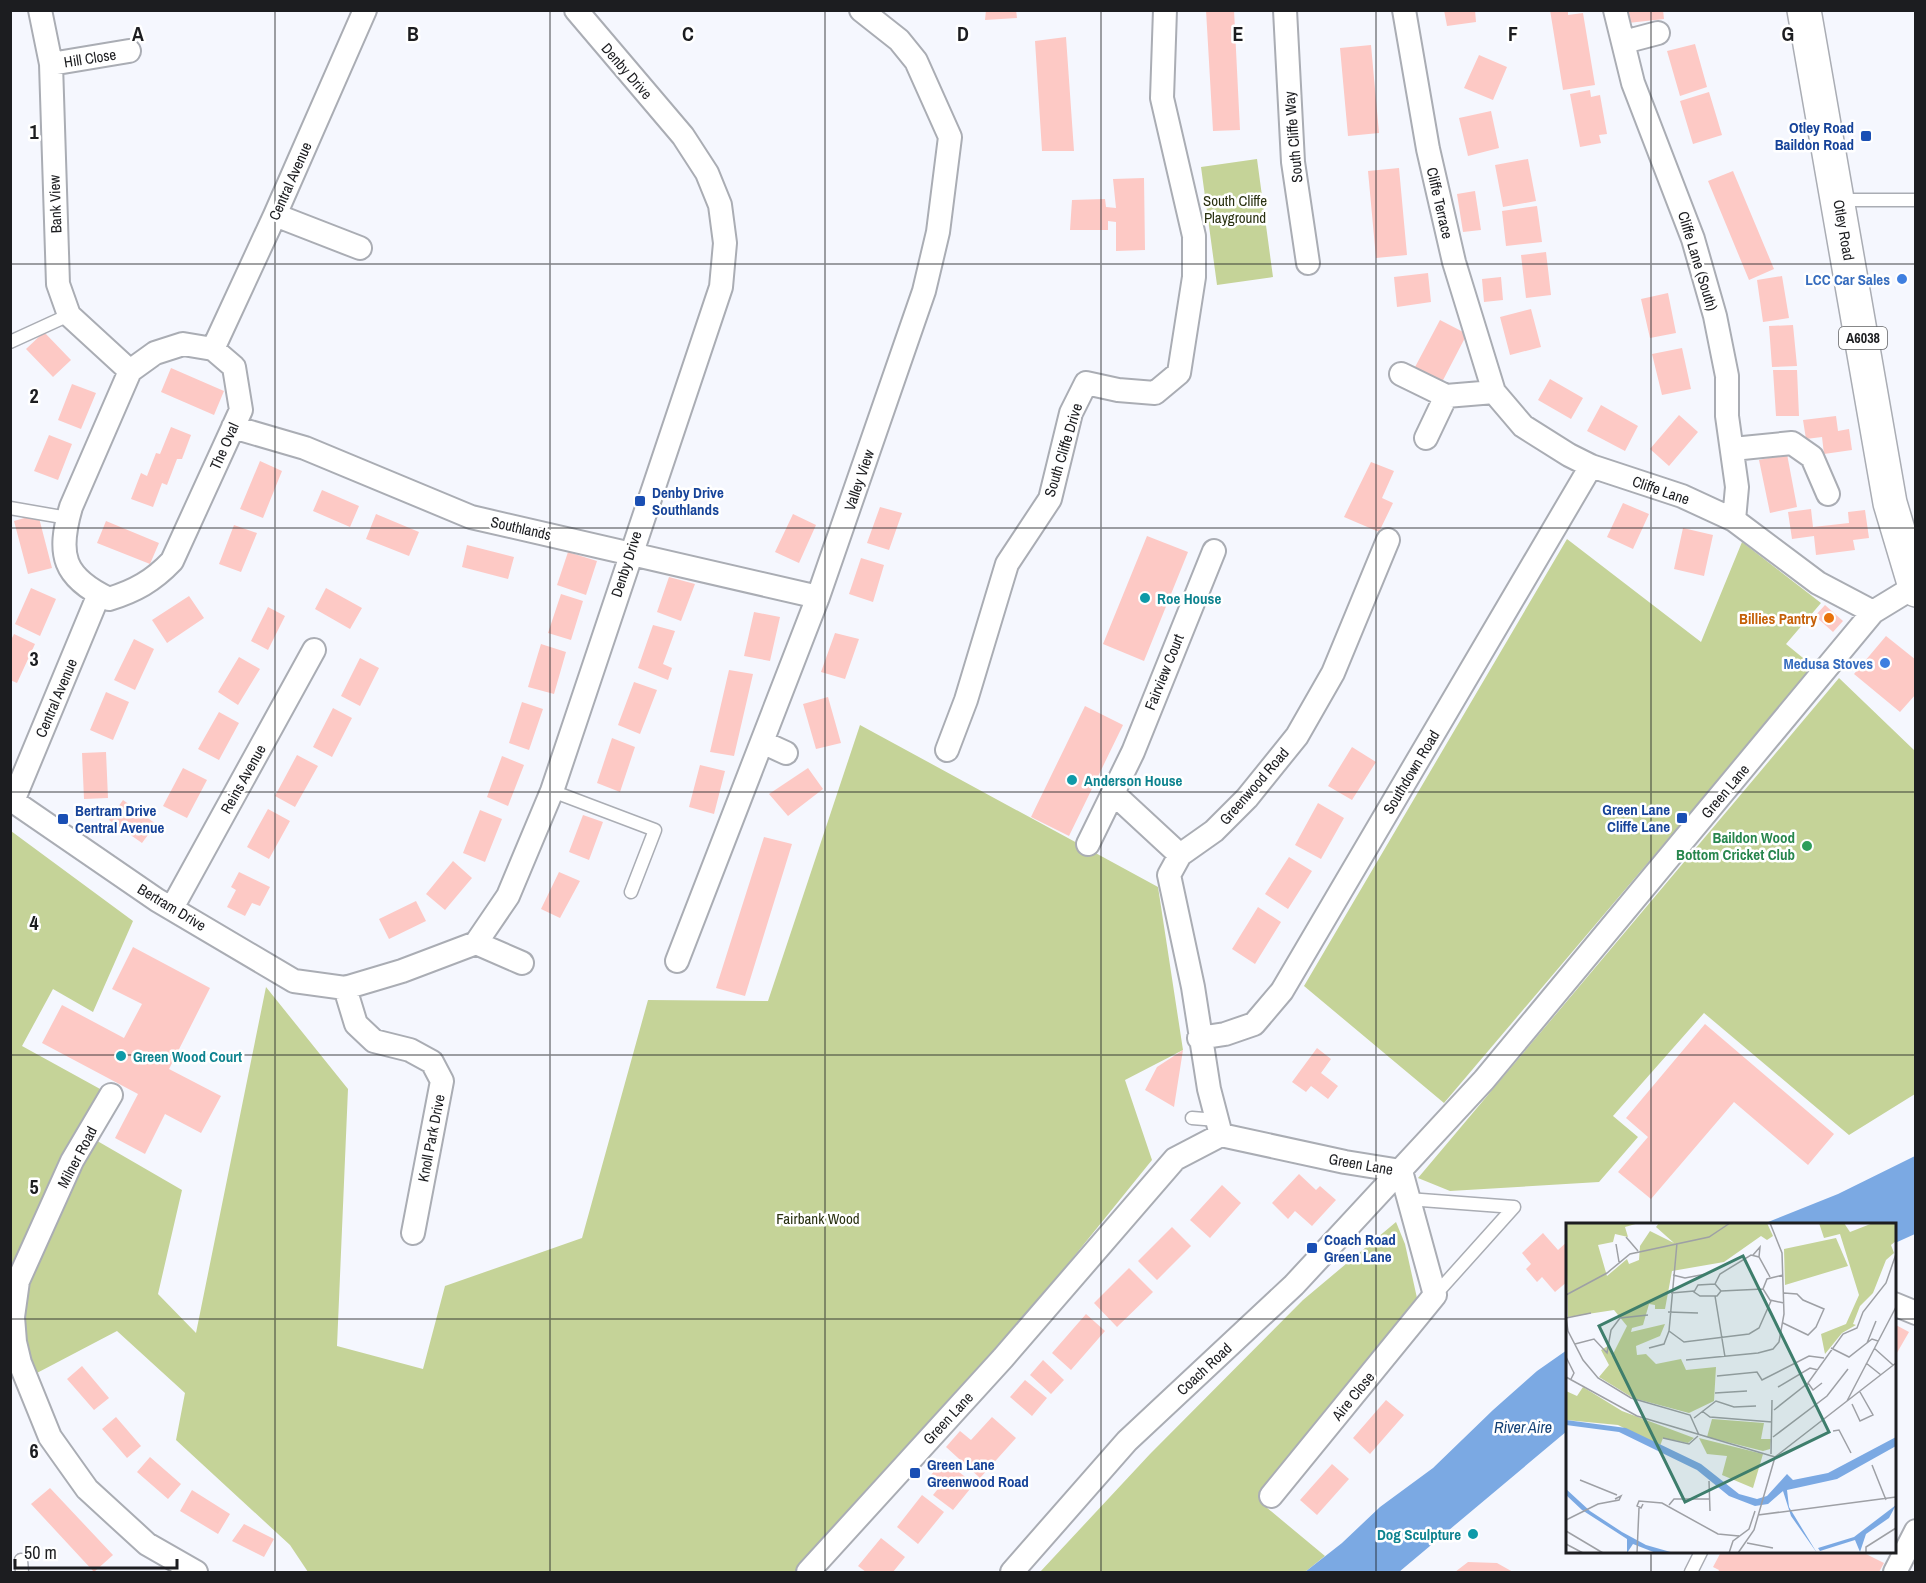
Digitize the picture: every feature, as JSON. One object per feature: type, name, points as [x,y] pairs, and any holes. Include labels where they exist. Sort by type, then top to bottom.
[{"type":"main road","name":"Otley Road","points":[[1804,10],[1839,200],[1890,503],[1915,588]]},
{"type":"street","name":"Bank View","points":[[40,10],[51,64],[58,284],[69,315],[129,371]]},
{"type":"street","name":"Central Avenue","points":[[213,349],[365,10]]},
{"type":"street","name":"Denby Drive","points":[[476,943],[508,896],[552,791],[721,287],[725,243],[720,205],[707,173],[683,136],[576,10]]},
{"type":"street","name":"Valley View","points":[[677,961],[818,597],[924,291],[938,232],[950,136],[916,61],[899,40],[861,10]]},
{"type":"street","name":"South Cliffe Drive","points":[[947,750],[966,700],[1006,564],[1050,500],[1071,413],[1086,382],[1118,390],[1155,393],[1179,373],[1192,305],[1194,236],[1162,98],[1165,10]]},
{"type":"street","name":"South Cliffe Way","points":[[1285,10],[1293,162],[1308,262]]},
{"type":"street","name":"Cliffe Terrace","points":[[1404,10],[1428,150],[1454,262],[1494,392]]},
{"type":"street","name":"Cliffe Lane (South)","points":[[1615,10],[1633,83],[1693,239],[1715,316],[1727,376],[1727,416],[1737,487],[1734,520]]},
{"type":"street","points":[[1624,42],[1658,33]]},
{"type":"street","name":"Hill Close","points":[[51,64],[129,51]]},
{"type":"street","points":[[275,215],[360,248]]},
{"type":"street","points":[[99,594],[80,583],[69,570],[64,530],[129,371],[155,353],[183,344],[213,349]]},
{"type":"street","name":"The Oval","points":[[99,594],[109,599],[136,590],[157,577],[172,561],[241,410],[234,367],[213,349]]},
{"type":"street","points":[[1401,374],[1446,396],[1494,392]]},
{"type":"street","name":"Cliffe Lane","points":[[1494,392],[1523,426],[1591,466],[1682,496],[1734,520],[1818,583],[1873,612]]},
{"type":"street","points":[[1426,438],[1446,396]]},
{"type":"street","name":"Southlands","points":[[233,427],[305,448],[471,517],[818,597]]},
{"type":"street","points":[[1733,449],[1792,443],[1812,457],[1828,494]]},
{"type":"street","name":"Southdown Road","points":[[1199,1038],[1225,1034],[1254,1024],[1282,991],[1591,466]]},
{"type":"street","name":"Greenwood Road","points":[[1180,855],[1214,831],[1247,798],[1297,736],[1332,673],[1388,540]]},
{"type":"street","name":"Fairview Court","points":[[1088,844],[1133,752],[1214,550]]},
{"type":"street","name":"Green Lane","points":[[808,1572],[1003,1358],[1174,1159],[1219,1127],[1345,1162],[1401,1171],[1523,1034],[1873,612],[1915,588]]},
{"type":"street","name":"Central Avenue","points":[[12,800],[99,594]]},
{"type":"street","name":"Reins Avenue","points":[[172,908],[314,651]]},
{"type":"street","points":[[762,742],[786,753]]},
{"type":"street","points":[[1113,793],[1180,855],[1169,875],[1192,987],[1199,1038],[1219,1127]]},
{"type":"street","name":"Bertram Drive","points":[[12,800],[157,900],[294,981],[345,988]]},
{"type":"street","points":[[345,988],[402,971],[476,943],[522,963]]},
{"type":"street","name":"Knoll Park Drive","points":[[345,988],[356,1024],[374,1041],[410,1050],[432,1062],[442,1081],[413,1233]]},
{"type":"street","name":"Milner Road","points":[[111,1095],[72,1161],[18,1281],[13,1317],[15,1342],[20,1363],[50,1437],[87,1489],[147,1544],[196,1572]]},
{"type":"street","points":[[1401,1171],[1435,1295]]},
{"type":"street","name":"Coach Road","points":[[1012,1572],[1127,1441],[1294,1285],[1401,1171]]},
{"type":"street","name":"Aire Close","points":[[1271,1496],[1435,1295]]},
{"type":"street","points":[[1896,1305],[1916,1313]]},
{"type":"street","points":[[1896,1561],[1916,1531]]},
{"type":"lane","points":[[1839,200],[1916,200]]},
{"type":"lane","points":[[10,342],[69,315]]},
{"type":"lane","points":[[10,508],[68,518]]},
{"type":"lane","points":[[552,791],[655,830],[631,892]]},
{"type":"lane","points":[[1192,1118],[1219,1127]]},
{"type":"lane","points":[[1408,1199],[1514,1207],[1435,1295]]},
{"type":"lane","points":[[1691,1572],[1700,1553]]},
{"type":"green space","name":"South Cliffe Playground","points":[[1257,159],[1273,277],[1217,285],[1201,167]]},
{"type":"green space","points":[[1567,539],[1701,642],[1742,542],[1821,603],[1786,644],[1814,667],[1444,1103],[1304,986]]},
{"type":"green space","name":"Baildon Wood Bottom Cricket Club","points":[[1839,678],[1915,751],[1915,1094],[1849,1135],[1704,1013],[1613,1116],[1638,1137],[1599,1182],[1450,1191],[1418,1178]]},
{"type":"green space","name":"Fairbank Wood","points":[[860,725],[1158,887],[1183,1050],[1125,1080],[1152,1160],[1000,1348],[797,1572],[308,1572],[290,1545],[176,1440],[185,1393],[117,1331],[35,1374],[11,1355],[11,831],[133,921],[93,1012],[53,989],[22,1046],[111,1095],[87,1135],[182,1190],[158,1294],[196,1333],[266,987],[348,1089],[337,1346],[423,1369],[445,1286],[582,1238],[648,1000],[768,1001]]},
{"type":"green space","points":[[1396,1222],[1405,1244],[1417,1298],[1412,1324],[1260,1502],[1325,1556],[1305,1572],[1040,1572],[1150,1454],[1303,1300]]},
{"type":"water","points":[[1915,1156],[1915,1234],[1896,1243],[1896,1223],[1766,1223],[1838,1194]]},
{"type":"water","name":"River Aire","points":[[1566,1351],[1566,1432],[1399,1572],[1305,1572],[1342,1543],[1380,1507],[1433,1468],[1537,1371]]},
{"type":"building","points":[[986,10],[1016,10],[1017,18],[985,20]]},
{"type":"building","points":[[1206,10],[1234,10],[1240,130],[1213,131]]},
{"type":"building","points":[[1444,10],[1475,10],[1476,22],[1447,26]]},
{"type":"building","points":[[1550,10],[1568,10],[1568,15],[1583,13],[1595,85],[1563,90]]},
{"type":"building","points":[[1627,10],[1663,10],[1664,19],[1628,23]]},
{"type":"building","points":[[1066,37],[1074,151],[1042,151],[1035,41]]},
{"type":"building","points":[[1695,44],[1707,87],[1680,96],[1667,51]]},
{"type":"building","points":[[1371,45],[1379,133],[1348,136],[1340,48]]},
{"type":"building","points":[[1479,55],[1507,67],[1493,100],[1464,88]]},
{"type":"building","points":[[1590,90],[1591,97],[1600,95],[1607,134],[1599,135],[1601,143],[1580,147],[1570,94]]},
{"type":"building","points":[[1709,92],[1722,135],[1693,144],[1680,101]]},
{"type":"building","points":[[1491,111],[1499,148],[1468,156],[1459,118]]},
{"type":"building","points":[[1528,159],[1536,201],[1503,207],[1495,165]]},
{"type":"building","points":[[1399,168],[1407,255],[1376,258],[1368,171]]},
{"type":"building","points":[[1733,171],[1774,269],[1749,280],[1708,181]]},
{"type":"building","points":[[1144,178],[1145,250],[1116,251],[1116,222],[1108,221],[1108,230],[1070,230],[1072,200],[1105,199],[1106,207],[1116,208],[1113,179]]},
{"type":"building","points":[[1475,191],[1481,230],[1463,232],[1457,194]]},
{"type":"building","points":[[1537,206],[1542,242],[1506,246],[1502,211]]},
{"type":"building","points":[[1546,252],[1551,295],[1526,298],[1521,255]]},
{"type":"building","points":[[1428,273],[1431,302],[1397,307],[1394,277]]},
{"type":"building","points":[[1782,276],[1789,318],[1763,322],[1757,280]]},
{"type":"building","points":[[1501,277],[1503,300],[1484,302],[1482,279]]},
{"type":"building","points":[[1668,293],[1676,333],[1650,338],[1641,299]]},
{"type":"building","points":[[1531,309],[1541,347],[1510,355],[1500,317]]},
{"type":"building","points":[[1440,320],[1467,334],[1441,384],[1414,369]]},
{"type":"building","points":[[1793,325],[1797,366],[1772,367],[1769,326]]},
{"type":"building","points":[[44,332],[71,360],[53,377],[26,349]]},
{"type":"building","points":[[1682,348],[1691,389],[1662,395],[1652,354]]},
{"type":"building","points":[[171,368],[224,391],[214,415],[161,392]]},
{"type":"building","points":[[1773,370],[1797,370],[1799,416],[1776,416]]},
{"type":"building","points":[[1550,379],[1583,398],[1571,419],[1538,400]]},
{"type":"building","points":[[72,384],[96,393],[81,429],[58,420]]},
{"type":"building","points":[[1601,405],[1638,426],[1625,451],[1587,431]]},
{"type":"building","points":[[1679,415],[1698,432],[1669,466],[1650,449]]},
{"type":"building","points":[[1836,416],[1838,431],[1849,429],[1852,450],[1824,454],[1822,437],[1806,439],[1803,420]]},
{"type":"building","points":[[171,427],[191,435],[182,459],[177,459],[167,485],[162,483],[153,507],[131,499],[141,473],[147,476],[156,453],[160,454]]},
{"type":"building","points":[[49,435],[72,444],[58,480],[34,471]]},
{"type":"building","points":[[1787,454],[1797,507],[1770,513],[1759,460]]},
{"type":"building","points":[[260,461],[282,471],[263,518],[240,509]]},
{"type":"building","points":[[1371,462],[1394,471],[1382,498],[1393,503],[1379,532],[1344,517]]},
{"type":"building","points":[[322,490],[359,506],[350,527],[313,511]]},
{"type":"building","points":[[1623,503],[1649,514],[1633,549],[1607,537]]},
{"type":"building","points":[[880,507],[902,513],[889,550],[867,543]]},
{"type":"building","points":[[1811,509],[1813,527],[1849,523],[1848,512],[1865,510],[1869,538],[1853,540],[1855,550],[1816,555],[1814,536],[1792,539],[1788,512]]},
{"type":"building","points":[[38,514],[52,568],[28,574],[14,521]]},
{"type":"building","points":[[376,514],[419,532],[409,556],[366,539]]},
{"type":"building","points":[[793,514],[816,525],[799,563],[775,552]]},
{"type":"building","points":[[106,521],[159,543],[150,564],[97,543]]},
{"type":"building","points":[[234,525],[257,533],[241,572],[219,564]]},
{"type":"building","points":[[1683,528],[1713,535],[1704,576],[1674,569]]},
{"type":"building","name":"Roe House","points":[[1147,536],[1188,552],[1144,661],[1103,644]]},
{"type":"building","points":[[467,545],[514,557],[508,579],[462,567]]},
{"type":"building","points":[[568,552],[597,561],[586,595],[557,585]]},
{"type":"building","points":[[861,558],[884,565],[873,602],[849,594]]},
{"type":"building","points":[[669,577],[695,584],[681,621],[657,612]]},
{"type":"building","points":[[31,588],[56,599],[40,636],[15,624]]},
{"type":"building","points":[[326,588],[362,608],[350,629],[315,609]]},
{"type":"building","points":[[561,594],[583,601],[571,640],[548,633]]},
{"type":"building","points":[[189,596],[204,618],[167,643],[152,620]]},
{"type":"building","name":"Billies Pantry","points":[[1825,605],[1843,621],[1833,632],[1815,616]]},
{"type":"building","points":[[268,607],[285,616],[268,650],[251,641]]},
{"type":"building","points":[[754,612],[780,617],[770,661],[744,656]]},
{"type":"building","points":[[653,625],[675,631],[663,664],[672,668],[668,680],[638,668]]},
{"type":"building","points":[[835,633],[859,639],[845,679],[821,672]]},
{"type":"building","points":[[14,634],[35,644],[17,683],[10,680],[10,642]]},
{"type":"building","points":[[1886,636],[1916,660],[1916,694],[1900,712],[1854,674]]},
{"type":"building","points":[[134,639],[154,649],[135,690],[114,680]]},
{"type":"building","points":[[541,644],[566,652],[554,694],[528,687]]},
{"type":"building","points":[[239,657],[260,669],[238,705],[218,692]]},
{"type":"building","points":[[360,658],[379,668],[360,706],[341,696]]},
{"type":"building","points":[[729,670],[753,674],[734,756],[710,752]]},
{"type":"building","points":[[634,682],[657,690],[640,734],[618,725]]},
{"type":"building","points":[[106,692],[129,702],[113,740],[90,730]]},
{"type":"building","points":[[828,697],[841,743],[816,749],[803,704]]},
{"type":"building","points":[[522,702],[543,709],[529,750],[509,743]]},
{"type":"building","name":"Anderson House","points":[[1085,706],[1123,725],[1069,836],[1031,817]]},
{"type":"building","points":[[333,708],[352,718],[332,757],[313,747]]},
{"type":"building","points":[[219,712],[239,723],[219,760],[198,749]]},
{"type":"building","points":[[612,738],[635,747],[620,792],[597,783]]},
{"type":"building","points":[[1352,747],[1376,762],[1352,800],[1328,786]]},
{"type":"building","points":[[106,752],[108,798],[84,799],[82,753]]},
{"type":"building","points":[[297,755],[318,766],[295,807],[275,796]]},
{"type":"building","points":[[502,756],[524,765],[508,806],[487,797]]},
{"type":"building","points":[[700,765],[725,771],[714,814],[689,807]]},
{"type":"building","points":[[183,768],[207,780],[187,818],[163,806]]},
{"type":"building","points":[[808,768],[823,789],[788,816],[769,794]]},
{"type":"building","points":[[123,800],[156,824],[142,843],[109,820]]},
{"type":"building","points":[[1318,803],[1344,818],[1321,859],[1295,845]]},
{"type":"building","points":[[268,809],[290,821],[269,859],[247,847]]},
{"type":"building","points":[[480,810],[502,819],[485,862],[463,853]]},
{"type":"building","points":[[583,815],[603,822],[589,860],[569,852]]},
{"type":"building","points":[[764,837],[792,844],[745,996],[716,988]]},
{"type":"building","points":[[1289,857],[1312,871],[1288,909],[1265,894]]},
{"type":"building","points":[[453,861],[472,878],[445,910],[426,894]]},
{"type":"building","points":[[239,872],[270,887],[260,906],[252,903],[245,916],[227,907],[236,890],[231,887]]},
{"type":"building","points":[[559,872],[580,881],[560,918],[541,909]]},
{"type":"building","points":[[416,901],[426,921],[389,939],[379,919]]},
{"type":"building","points":[[1258,907],[1281,922],[1255,964],[1232,949]]},
{"type":"building","name":"Green Wood Court","points":[[133,947],[210,988],[169,1069],[221,1096],[201,1133],[165,1114],[145,1154],[115,1138],[138,1094],[42,1043],[62,1005],[124,1038],[142,1004],[112,989]]},
{"type":"building","points":[[1705,1024],[1834,1134],[1808,1165],[1734,1102],[1651,1199],[1618,1172],[1648,1137],[1626,1118]]},
{"type":"building","points":[[1317,1048],[1331,1059],[1321,1073],[1338,1086],[1328,1099],[1311,1086],[1306,1092],[1292,1082]]},
{"type":"building","points":[[1183,1050],[1174,1107],[1145,1090],[1157,1067]]},
{"type":"building","points":[[1299,1174],[1316,1190],[1320,1186],[1336,1200],[1312,1226],[1295,1211],[1288,1219],[1272,1203]]},
{"type":"building","points":[[1222,1185],[1241,1203],[1210,1238],[1190,1220]]},
{"type":"building","points":[[1172,1227],[1191,1246],[1157,1280],[1138,1261]]},
{"type":"building","points":[[1543,1233],[1558,1250],[1566,1243],[1566,1283],[1555,1292],[1542,1277],[1537,1282],[1526,1269],[1531,1264],[1522,1253]]},
{"type":"building","points":[[1129,1268],[1153,1292],[1117,1327],[1094,1303]]},
{"type":"building","points":[[1086,1314],[1105,1331],[1071,1370],[1052,1353]]},
{"type":"building","points":[[1896,1325],[1909,1332],[1896,1355]]},
{"type":"building","points":[[1043,1360],[1064,1380],[1051,1394],[1030,1375]]},
{"type":"building","points":[[82,1366],[109,1398],[94,1410],[67,1379]]},
{"type":"building","points":[[1025,1380],[1047,1398],[1032,1416],[1010,1397]]},
{"type":"building","points":[[1386,1400],[1404,1415],[1370,1454],[1353,1438]]},
{"type":"building","points":[[116,1417],[141,1446],[127,1458],[102,1429]]},
{"type":"building","points":[[992,1417],[1016,1438],[980,1478],[946,1447],[960,1431],[971,1440]]},
{"type":"building","points":[[150,1457],[181,1484],[168,1499],[137,1472]]},
{"type":"building","points":[[944,1460],[974,1484],[953,1510],[933,1495],[941,1485],[930,1476]]},
{"type":"building","points":[[1332,1464],[1349,1479],[1317,1515],[1300,1500]]},
{"type":"building","points":[[50,1488],[113,1555],[94,1572],[31,1504]]},
{"type":"building","points":[[192,1490],[230,1514],[218,1534],[180,1511]]},
{"type":"building","points":[[922,1495],[944,1512],[918,1544],[897,1527]]},
{"type":"building","points":[[244,1524],[274,1539],[264,1557],[232,1541]]},
{"type":"building","points":[[881,1538],[905,1557],[893,1572],[866,1572],[858,1566]]},
{"type":"building","points":[[1720,1553],[1864,1553],[1884,1563],[1879,1572],[1718,1572],[1719,1570],[1713,1567]]},
{"type":"building","points":[[1468,1562],[1497,1563],[1513,1572],[1455,1572]]},
{"type":"place","name":"Otley Road Baildon Road","points":[[1866,136]]},
{"type":"place","name":"LCC Car Sales","points":[[1902,279]]},
{"type":"place","name":"Denby Drive Southlands","points":[[640,501]]},
{"type":"place","name":"Roe House","points":[[1145,598]]},
{"type":"place","name":"Billies Pantry","points":[[1829,618]]},
{"type":"place","name":"Medusa Stoves","points":[[1885,663]]},
{"type":"place","name":"Anderson House","points":[[1072,780]]},
{"type":"place","name":"Green Lane Cliffe Lane","points":[[1682,818]]},
{"type":"place","name":"Bertram Drive Central Avenue","points":[[63,819]]},
{"type":"place","name":"Baildon Wood Bottom Cricket Club","points":[[1807,846]]},
{"type":"place","name":"Green Wood Court","points":[[121,1056]]},
{"type":"place","name":"Coach Road Green Lane","points":[[1312,1248]]},
{"type":"place","name":"Green Lane Greenwood Road","points":[[915,1473]]},
{"type":"place","name":"Dog Sculpture","points":[[1473,1534]]}]
